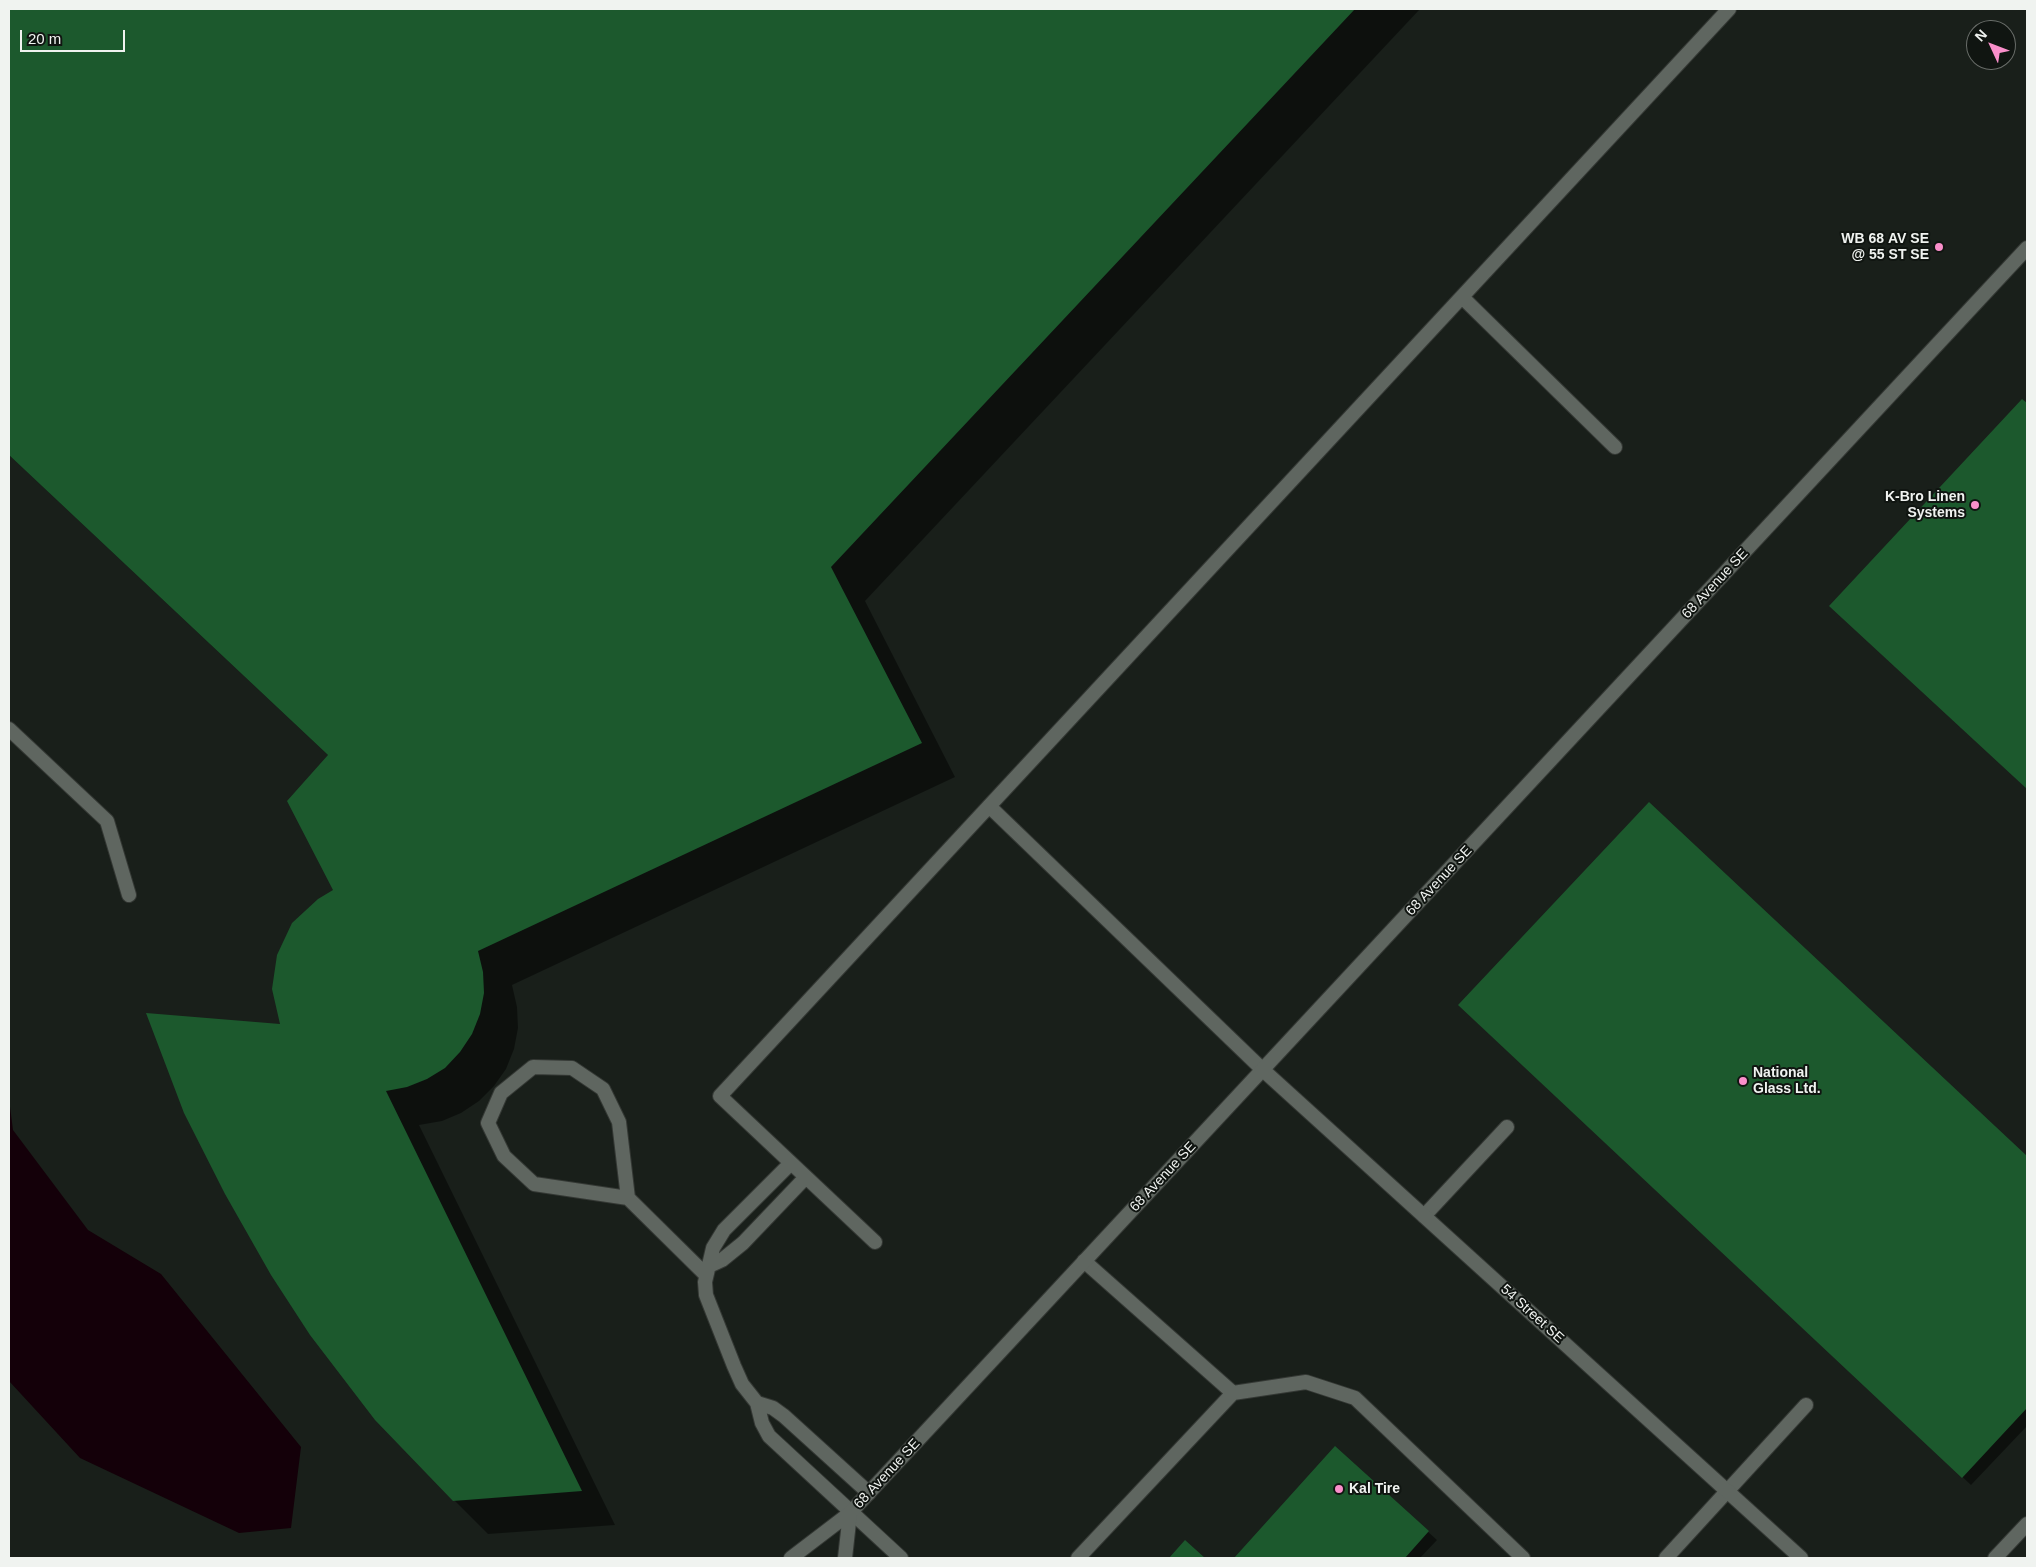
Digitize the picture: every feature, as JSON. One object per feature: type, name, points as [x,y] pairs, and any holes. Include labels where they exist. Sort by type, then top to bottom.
[{"type":"street","points":[[875,1242],[720,1096],[1729,9]]},
{"type":"street","name":"68 Avenue SE","points":[[791,1558],[850,1513],[869,1493],[2027,248]]},
{"type":"street","points":[[1462,297],[1615,447]]},
{"type":"street","points":[[9,729],[107,820],[129,895]]},
{"type":"street","name":"54 Street SE","points":[[989,806],[1263,1070],[1801,1558]]},
{"type":"street","points":[[628,1198],[620,1122],[603,1089],[572,1068],[533,1067],[501,1093],[488,1122],[504,1156],[534,1184],[628,1198],[706,1271]]},
{"type":"street","points":[[1424,1216],[1507,1127]]},
{"type":"street","points":[[791,1163],[724,1230],[712,1248],[706,1271],[706,1295],[742,1384],[757,1403],[762,1423],[769,1436],[850,1513],[901,1558]]},
{"type":"street","points":[[706,1271],[738,1248],[806,1177]]},
{"type":"street","points":[[1084,1261],[1233,1393]]},
{"type":"street","points":[[1078,1558],[1233,1393],[1306,1382],[1355,1398],[1523,1558]]},
{"type":"street","points":[[757,1403],[773,1408],[784,1416],[869,1493]]},
{"type":"street","points":[[1666,1558],[1806,1405]]},
{"type":"street","name":"68 Avenue SE","points":[[845,1558],[850,1513]]},
{"type":"street","points":[[1995,1558],[2027,1524]]},
{"type":"shaded area","points":[[9,1099],[13,1130],[88,1230],[161,1274],[301,1447],[291,1528],[239,1533],[80,1458],[9,1381]]},
{"type":"building","points":[[9,9],[1355,9],[831,567],[922,743],[478,951],[483,972],[484,993],[480,1014],[472,1034],[460,1052],[445,1068],[427,1079],[407,1087],[386,1091],[582,1491],[453,1501],[375,1420],[310,1335],[271,1275],[225,1194],[184,1113],[146,1013],[280,1024],[272,989],[277,955],[292,923],[318,899],[333,890],[287,801],[328,755],[9,455]]},
{"type":"building","name":"K-Bro Linen Systems","points":[[2022,399],[2027,403],[2027,789],[1829,606]]},
{"type":"building","name":"National Glass Ltd.","points":[[1649,802],[2027,1156],[2027,1408],[1962,1478],[1458,1005]]},
{"type":"building","name":"Kal Tire","points":[[1335,1446],[1429,1531],[1405,1558],[1234,1558]]},
{"type":"building","points":[[1185,1540],[1205,1558],[1169,1558]]},
{"type":"place","name":"WB 68 AV SE @ 55 ST SE","points":[[1939,247]]},
{"type":"place","name":"K-Bro Linen Systems","points":[[1975,505]]},
{"type":"place","name":"National Glass Ltd.","points":[[1743,1081]]},
{"type":"place","name":"Kal Tire","points":[[1339,1489]]}]
